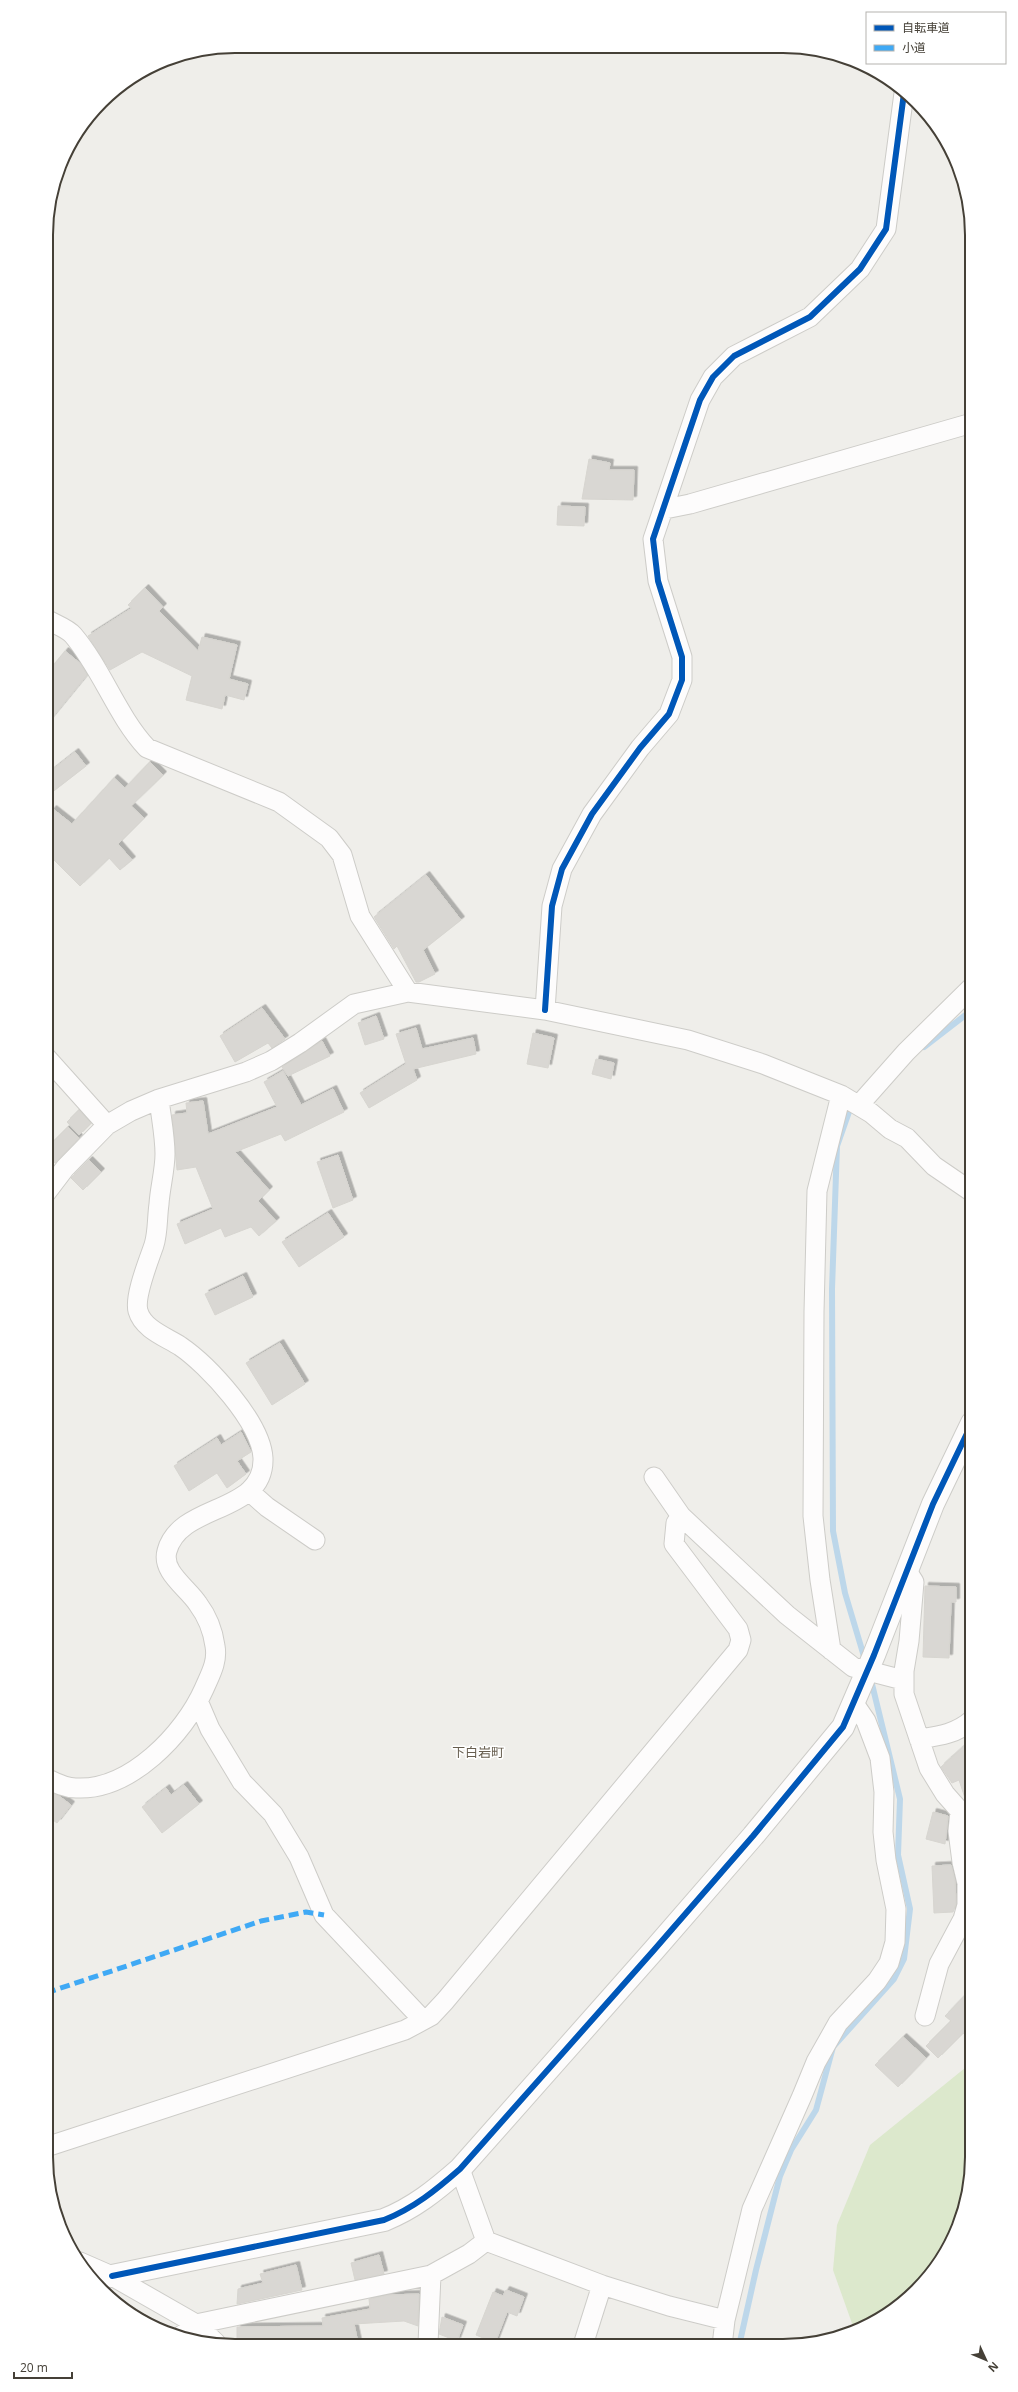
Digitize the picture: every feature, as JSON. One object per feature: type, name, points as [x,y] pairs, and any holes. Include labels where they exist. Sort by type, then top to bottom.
[{"type":"street","points":[[545,1010],[552,906],[562,869],[592,814],[640,748],[669,714],[682,680],[682,657],[658,581],[653,539],[665,508],[700,400],[713,377],[734,356],[771,339],[810,317],[860,269],[886,229],[903,98]]},
{"type":"street","points":[[665,508],[690,504],[965,425]]},
{"type":"street","points":[[53,623],[72,633],[111,692],[139,740],[147,748],[280,802],[328,838],[342,855],[360,916],[408,992]]},
{"type":"street","points":[[53,1184],[66,1168],[107,1125],[131,1111],[159,1099],[246,1072],[271,1062],[300,1044],[354,1004],[408,992],[545,1010],[688,1040],[763,1064],[841,1095],[859,1105],[890,1129],[907,1138],[934,1166],[965,1187]]},
{"type":"street","points":[[859,1105],[906,1052],[965,994]]},
{"type":"street","points":[[53,1065],[107,1125]]},
{"type":"street","points":[[831,1650],[820,1580],[813,1516],[814,1305],[817,1191],[841,1095]]},
{"type":"street","points":[[53,1781],[63,1786],[77,1789],[96,1786],[124,1777],[145,1764],[192,1713],[214,1666],[216,1649],[214,1636],[197,1602],[168,1566],[166,1552],[170,1542],[183,1526],[196,1518],[237,1500],[249,1491],[261,1471],[263,1458],[259,1442],[244,1411],[198,1361],[181,1347],[146,1324],[138,1312],[138,1300],[156,1238],[165,1155],[159,1099]]},
{"type":"street","points":[[112,2276],[384,2220],[412,2208],[437,2190],[460,2169],[754,1836],[843,1727],[867,1672],[933,1504],[965,1438]]},
{"type":"street","points":[[654,1477],[681,1516],[787,1615],[853,1667],[867,1672],[903,1680]]},
{"type":"street","points":[[249,1491],[267,1507],[315,1540]]},
{"type":"street","points":[[53,2145],[405,2030],[430,2016],[445,2001],[504,1933],[658,1744],[738,1650],[741,1640],[738,1629],[674,1544],[676,1523],[681,1516]]},
{"type":"street","points":[[907,1571],[914,1582],[909,1641],[903,1680],[904,1694],[928,1768],[945,1794],[960,1811],[958,1831],[962,1862],[965,1871]]},
{"type":"street","points":[[198,1701],[210,1729],[242,1782],[273,1814],[299,1857],[324,1915],[423,2020]]},
{"type":"street","points":[[723,2339],[725,2320],[752,2209],[816,2062],[838,2023],[877,1981],[889,1963],[895,1942],[896,1909],[886,1860],[883,1832],[884,1792],[880,1758],[866,1721],[853,1702]]},
{"type":"street","points":[[919,1739],[945,1735],[965,1726]]},
{"type":"street","points":[[925,2016],[939,1964],[963,1919],[965,1912]]},
{"type":"street","points":[[460,2169],[486,2241],[602,2284],[669,2306],[725,2320]]},
{"type":"street","points":[[186,2332],[196,2324],[431,2275],[469,2254],[486,2241]]},
{"type":"street","points":[[90,2266],[112,2276],[196,2324],[210,2337]]},
{"type":"street","points":[[428,2339],[431,2275]]},
{"type":"street","points":[[585,2339],[602,2284]]},
{"type":"green space","points":[[965,2068],[965,2169],[959,2204],[951,2226],[941,2248],[912,2286],[874,2315],[852,2325],[833,2270],[837,2225],[870,2145]]},
{"type":"building","points":[[589,459],[610,463],[609,470],[634,470],[633,500],[582,499]]},
{"type":"building","points":[[558,506],[585,507],[584,526],[557,525]]},
{"type":"building","points":[[145,588],[163,607],[159,611],[198,651],[202,637],[237,645],[229,679],[248,684],[244,700],[225,695],[222,709],[186,700],[192,676],[142,652],[110,670],[88,636],[132,608],[128,605]]},
{"type":"building","points":[[65,651],[81,664],[87,675],[53,716],[53,666]]},
{"type":"building","points":[[75,752],[86,766],[53,792],[53,769]]},
{"type":"building","points":[[150,762],[163,775],[131,806],[144,818],[118,844],[132,860],[120,870],[109,858],[80,886],[53,859],[53,809],[72,824],[114,778],[125,788]]},
{"type":"building","points":[[426,875],[461,920],[423,950],[435,974],[416,982],[397,946],[394,949],[374,917]]},
{"type":"building","points":[[262,1008],[285,1039],[272,1048],[268,1043],[235,1062],[220,1036]]},
{"type":"building","points":[[376,1016],[384,1039],[365,1045],[358,1023]]},
{"type":"building","points":[[416,1028],[422,1049],[473,1038],[476,1054],[413,1069],[417,1080],[369,1108],[360,1093],[406,1064],[396,1034]]},
{"type":"building","points":[[533,1033],[554,1038],[548,1068],[527,1064]]},
{"type":"building","points":[[322,1041],[330,1056],[288,1076],[282,1067]]},
{"type":"building","points":[[596,1059],[614,1063],[611,1079],[592,1074]]},
{"type":"building","points":[[283,1071],[301,1105],[333,1089],[344,1112],[285,1141],[281,1134],[235,1152],[269,1190],[258,1201],[276,1221],[259,1236],[251,1227],[225,1237],[221,1228],[185,1244],[177,1224],[213,1209],[196,1167],[177,1170],[172,1115],[187,1113],[186,1103],[203,1101],[208,1134],[277,1107],[264,1082]]},
{"type":"building","points":[[79,1110],[91,1123],[79,1135],[67,1122]]},
{"type":"building","points":[[68,1127],[79,1138],[55,1163],[53,1161],[53,1142]]},
{"type":"building","points":[[338,1155],[353,1200],[333,1208],[317,1162]]},
{"type":"building","points":[[89,1160],[101,1172],[83,1190],[71,1178]]},
{"type":"building","points":[[328,1213],[344,1237],[299,1267],[282,1242]]},
{"type":"building","points":[[243,1276],[253,1297],[215,1315],[205,1294]]},
{"type":"building","points":[[280,1343],[305,1384],[272,1405],[246,1363]]},
{"type":"building","points":[[241,1432],[251,1452],[237,1461],[246,1474],[227,1488],[217,1473],[189,1491],[174,1466],[217,1438],[221,1445]]},
{"type":"building","points":[[925,1586],[956,1587],[956,1602],[951,1602],[949,1658],[923,1657]]},
{"type":"building","points":[[965,1745],[965,1798],[959,1780],[952,1783],[941,1767]]},
{"type":"building","points":[[184,1785],[199,1804],[162,1833],[142,1807],[166,1788],[171,1795]]},
{"type":"building","points":[[53,1793],[71,1805],[57,1823],[53,1820]]},
{"type":"building","points":[[933,1812],[948,1816],[945,1844],[926,1839]]},
{"type":"building","points":[[951,1865],[955,1881],[956,1904],[953,1912],[934,1913],[932,1866]]},
{"type":"building","points":[[965,1995],[965,2035],[963,2033],[938,2058],[926,2046],[951,2021],[945,2016]]},
{"type":"building","points":[[903,2037],[926,2058],[898,2087],[875,2065]]},
{"type":"building","points":[[379,2255],[384,2274],[355,2280],[351,2263]]},
{"type":"building","points":[[296,2265],[302,2290],[237,2304],[238,2289],[263,2283],[260,2274]]},
{"type":"building","points":[[506,2290],[524,2297],[517,2316],[507,2312],[497,2339],[486,2339],[476,2335],[493,2292],[503,2296]]},
{"type":"building","points":[[419,2294],[418,2326],[404,2321],[354,2324],[357,2339],[237,2339],[237,2327],[323,2326],[322,2318],[370,2309],[369,2299],[389,2295]]},
{"type":"building","points":[[442,2317],[463,2325],[458,2339],[452,2339],[439,2334]]},
{"type":"waterway","points":[[924,1047],[965,1015]]},
{"type":"waterway","points":[[854,1105],[850,1109],[837,1146],[832,1289],[833,1531],[845,1593],[865,1660]]},
{"type":"waterway","points":[[741,2339],[756,2270],[780,2176],[791,2150],[816,2110],[833,2047],[894,1979],[904,1959],[910,1909],[898,1855],[900,1799],[871,1680]]},
{"type":"marked path","points":[[53,1991],[261,1921],[306,1912],[324,1915]]},
{"type":"cycle path","points":[[545,1010],[552,906],[562,869],[592,814],[640,748],[669,714],[682,680],[682,657],[658,581],[653,539],[700,400],[713,377],[734,356],[810,317],[860,269],[886,229],[903,98]]},
{"type":"cycle path","points":[[112,2276],[384,2220],[405,2210],[424,2198],[460,2169],[753,1836],[843,1727],[874,1655],[933,1504],[965,1438]]},
{"type":"district","name":"下白岩町","points":[[478,1752]]}]
